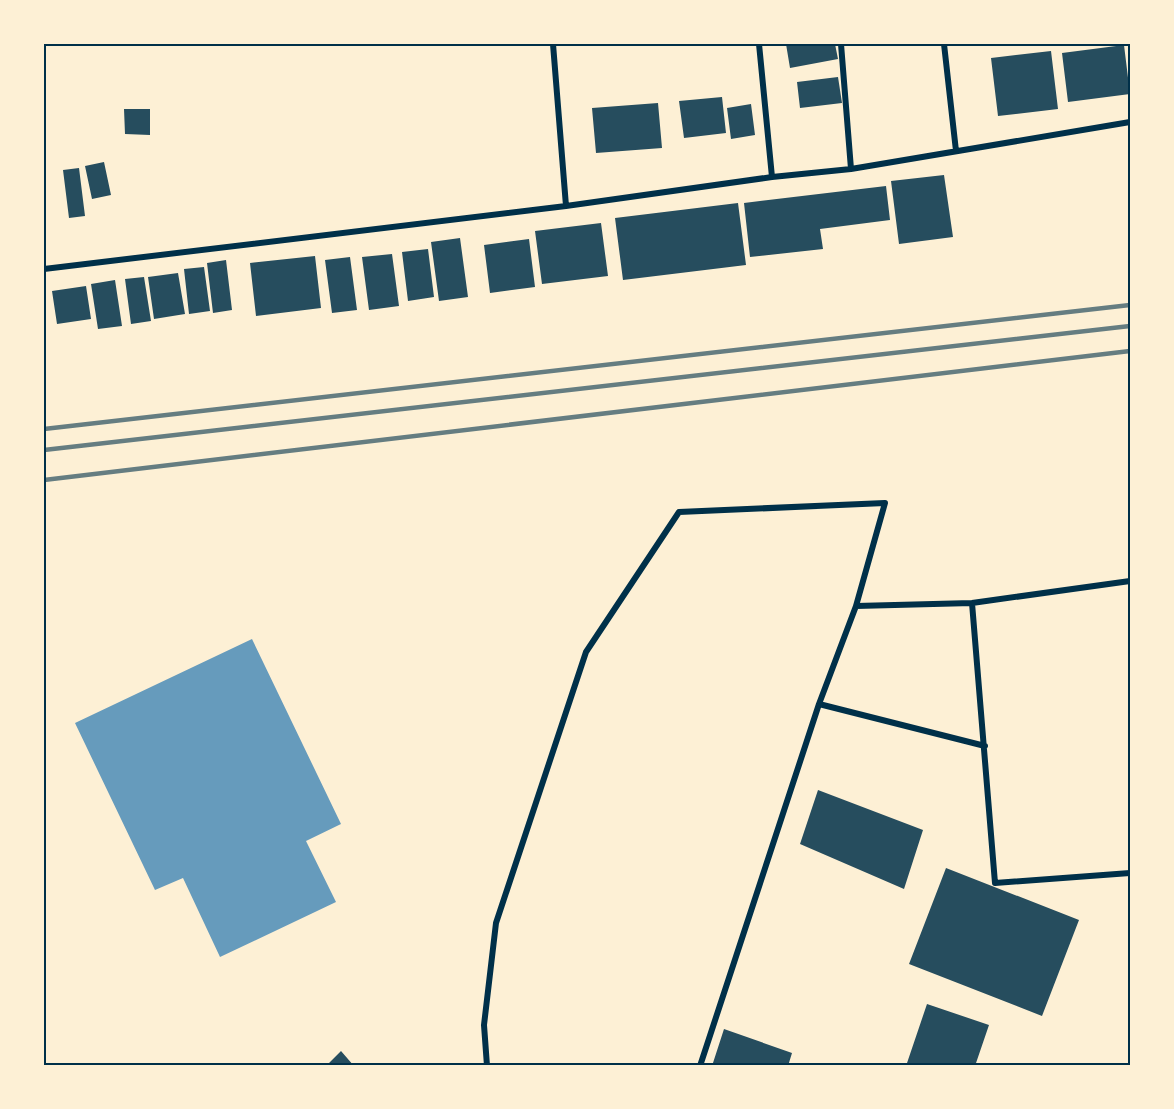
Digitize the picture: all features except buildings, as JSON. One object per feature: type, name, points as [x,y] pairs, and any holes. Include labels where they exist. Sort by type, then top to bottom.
[{"type":"street","points":[[554,44],[566,206]]},
{"type":"street","points":[[759,44],[772,177]]},
{"type":"street","points":[[841,44],[851,169]]},
{"type":"street","points":[[944,44],[956,152]]},
{"type":"street","points":[[44,269],[851,169],[1131,122]]},
{"type":"street","points":[[487,1065],[484,1025],[496,922],[586,651],[679,512],[885,503],[856,606],[819,704],[700,1065]]},
{"type":"street","points":[[856,606],[972,603],[1131,581]]},
{"type":"street","points":[[972,603],[995,884],[1131,873]]},
{"type":"street","points":[[819,704],[985,746]]},
{"type":"water","points":[[252,639],[341,824],[306,841],[336,902],[220,957],[183,878],[155,890],[75,723]]},
{"type":"railway","points":[[44,429],[1130,305]]},
{"type":"railway","points":[[44,450],[1130,326]]},
{"type":"railway","points":[[44,480],[1130,351]]}]
